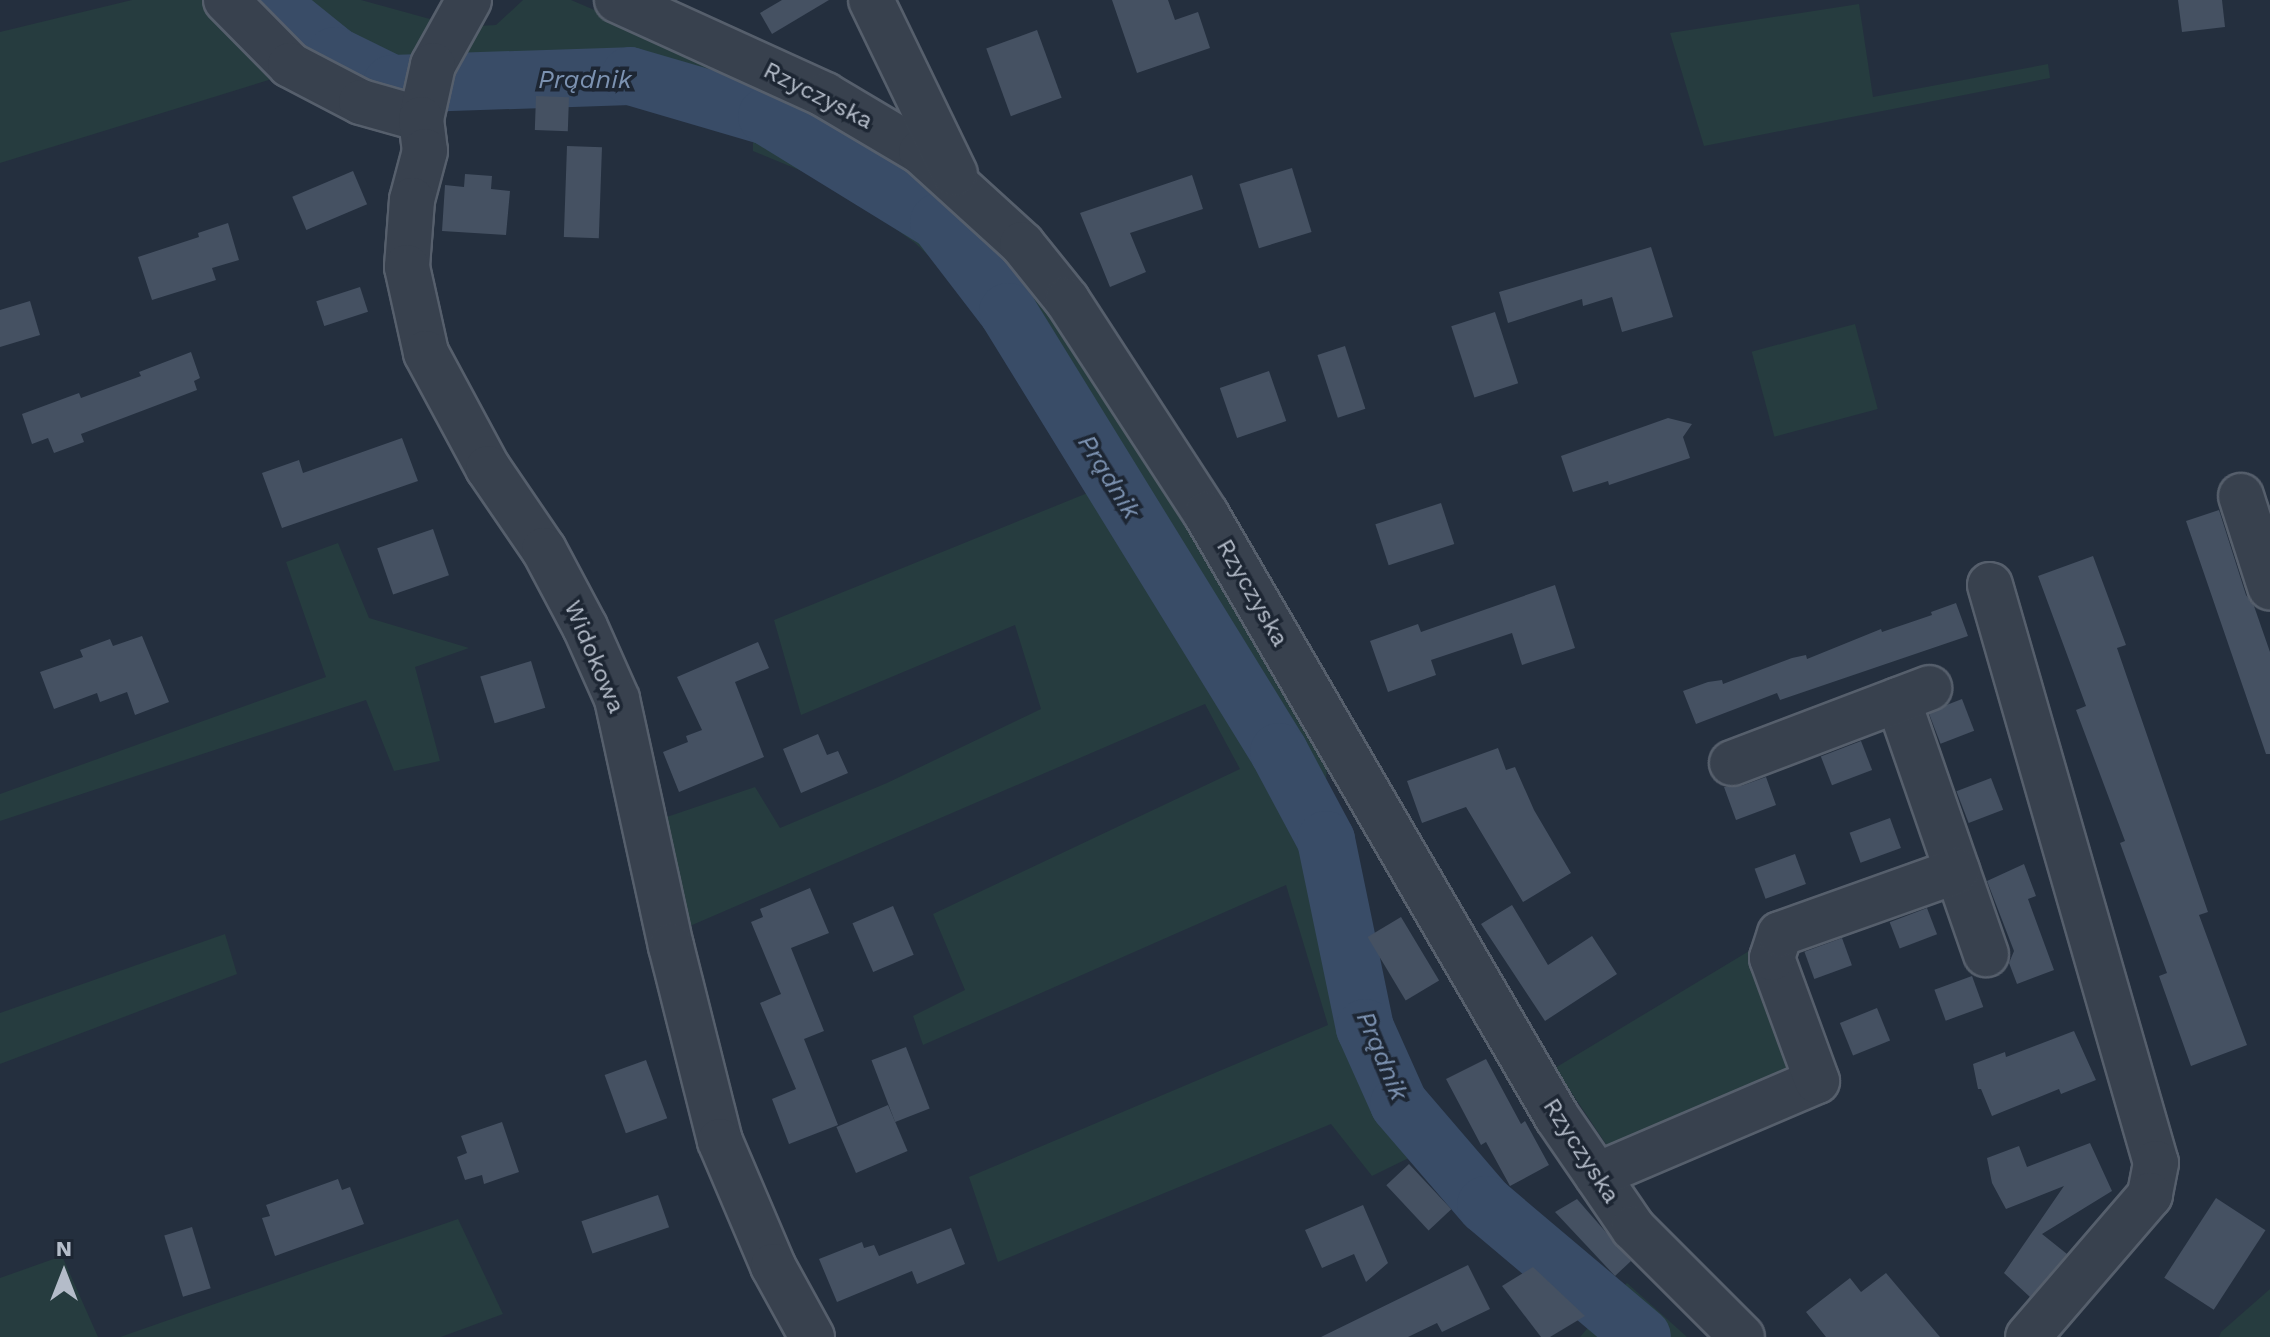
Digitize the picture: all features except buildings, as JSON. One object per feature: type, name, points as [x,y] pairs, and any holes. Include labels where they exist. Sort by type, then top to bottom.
[{"type":"street","points":[[226,0],[290,65],[361,102],[426,96],[469,0]]},
{"type":"street","name":"Rzyczyska","points":[[617,0],[825,95],[921,152],[960,184],[1022,244],[1067,300],[1197,502],[1550,1104],[1633,1228],[1742,1337]]},
{"type":"street","points":[[871,0],[960,184]]},
{"type":"street","name":"Widokowa","points":[[426,96],[425,151],[412,200],[407,267],[426,353],[488,468],[544,550],[585,627],[617,699],[671,946],[720,1141],[773,1266],[812,1337]]},
{"type":"street","points":[[2241,496],[2270,587]]},
{"type":"street","points":[[1990,585],[2156,1163],[2150,1195],[2028,1337]]},
{"type":"street","points":[[1732,763],[1914,694],[1957,871],[1986,954]]},
{"type":"street","points":[[1597,1175],[1817,1081],[1772,958],[1780,934],[1957,871]]},
{"type":"green space","points":[[132,0],[214,0],[285,75],[0,163],[0,32]]},
{"type":"green space","points":[[264,0],[361,0],[459,27],[496,25],[523,0],[571,0],[815,104],[946,192],[1032,270],[1327,764],[1325,801],[1366,992],[1389,1064],[1439,1142],[1461,1140],[1504,1204],[1476,1217],[1452,1183],[1421,1152],[1372,1176],[1331,1124],[998,1262],[969,1177],[1328,1025],[1286,885],[923,1045],[913,1016],[965,990],[933,914],[1240,769],[1205,704],[676,932],[655,821],[755,787],[780,828],[887,783],[1041,709],[1015,625],[801,715],[774,620],[1090,492],[959,284],[915,243],[836,185],[753,151],[753,135],[688,105],[369,55],[279,13]]},
{"type":"green space","points":[[1859,4],[1873,97],[2048,64],[2050,78],[1704,146],[1670,33]]},
{"type":"green space","points":[[1855,324],[1878,409],[1774,437],[1752,352]]},
{"type":"green space","points":[[338,543],[369,618],[469,648],[415,667],[440,761],[394,771],[366,700],[0,821],[0,794],[326,677],[286,562]]},
{"type":"green space","points":[[225,934],[237,974],[0,1064],[0,1013]]},
{"type":"green space","points":[[1754,948],[1802,1074],[1612,1153],[1555,1068]]},
{"type":"green space","points":[[458,1219],[503,1314],[441,1337],[120,1337]]},
{"type":"green space","points":[[1545,1225],[1619,1291],[1627,1283],[1687,1337],[1580,1337],[1598,1316],[1516,1239]]},
{"type":"green space","points":[[62,1256],[98,1337],[0,1337],[0,1278]]},
{"type":"green space","points":[[2270,1289],[2270,1337],[2219,1337],[2221,1332]]},
{"type":"waterway","name":"Prądnik","points":[[273,0],[283,14],[335,56],[392,84],[630,76],[767,116],[939,222],[1008,312],[1279,752],[1326,840],[1365,1028],[1399,1104],[1486,1205],[1642,1337]]}]
